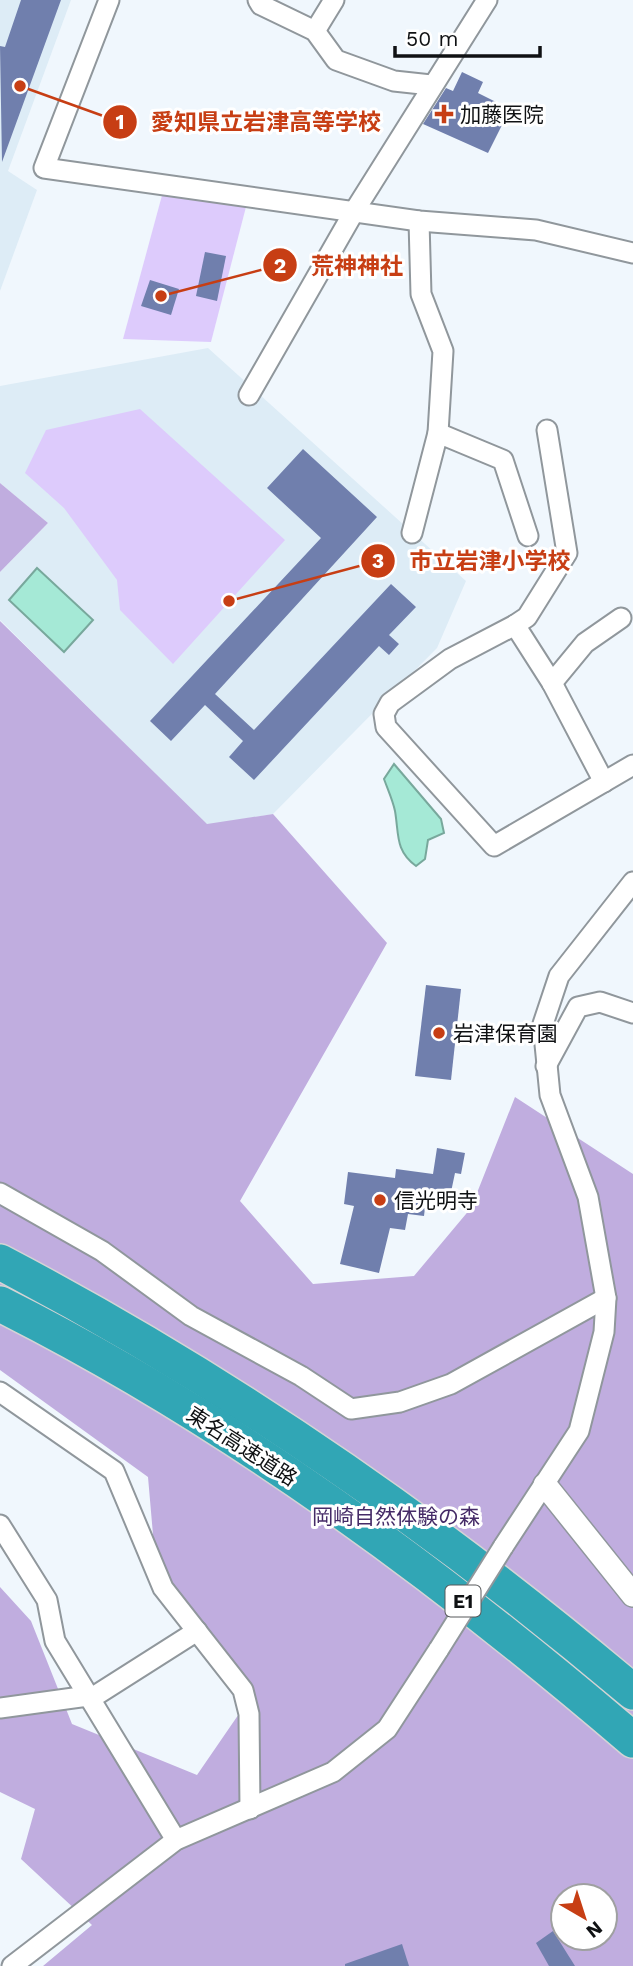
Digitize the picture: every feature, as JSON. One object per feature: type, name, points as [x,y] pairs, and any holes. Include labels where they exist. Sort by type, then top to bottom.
[{"type":"highway","name":"東名高速道路","points":[[0,1262],[122,1329],[283,1427],[351,1472],[463,1555],[633,1692]]},
{"type":"highway","name":"東名高速道路","points":[[0,1304],[109,1363],[284,1473],[415,1563],[633,1740]]},
{"type":"street","points":[[109,0],[44,168],[419,221],[536,230],[633,253]]},
{"type":"street","points":[[258,0],[261,5],[314,31],[336,60],[394,81],[431,86]]},
{"type":"street","points":[[314,31],[334,0]]},
{"type":"street","points":[[249,395],[355,210],[487,0]]},
{"type":"street","points":[[412,533],[438,433],[443,351],[421,294],[419,221]]},
{"type":"street","points":[[547,430],[567,554],[527,617],[450,659],[390,704],[384,714],[386,727],[494,846],[633,765]]},
{"type":"street","points":[[438,433],[503,460],[528,536]]},
{"type":"street","points":[[552,683],[585,643],[621,618]]},
{"type":"street","points":[[515,625],[552,683],[604,782]]},
{"type":"street","points":[[12,1966],[176,1840],[334,1772],[387,1729],[579,1431],[604,1332],[606,1297],[589,1197],[550,1095],[545,1068],[543,1024],[559,976],[633,882]]},
{"type":"street","points":[[545,1068],[578,1007],[600,1002],[633,1013]]},
{"type":"street","points":[[0,1193],[102,1251],[191,1316],[301,1376],[351,1409],[400,1402],[451,1384],[606,1297]]},
{"type":"street","points":[[0,1392],[114,1471],[163,1588],[243,1690],[249,1714],[250,1809]]},
{"type":"street","points":[[545,1485],[633,1595]]},
{"type":"street","points":[[0,1525],[6,1543],[47,1600],[55,1641],[176,1840]]},
{"type":"street","points":[[0,1708],[89,1697],[197,1631]]},
{"type":"shaded area","points":[[0,0],[71,0],[8,171],[37,190],[0,291]]},
{"type":"shaded area","points":[[164,188],[247,203],[211,342],[123,339]]},
{"type":"shaded area","points":[[208,348],[466,581],[437,648],[273,814],[207,825],[0,620],[0,572],[48,523],[0,483],[0,386]]},
{"type":"shaded area","points":[[140,409],[285,540],[173,664],[120,610],[117,580],[64,508],[25,473],[46,430]]},
{"type":"shaded area","points":[[37,568],[93,620],[64,652],[9,600]]},
{"type":"shaded area","points":[[394,764],[441,819],[444,833],[428,840],[425,859],[416,866],[401,848],[394,807],[384,779]]},
{"type":"green space","points":[[0,483],[48,523],[0,572]]},
{"type":"green space","name":"岡崎自然体験の森","points":[[0,621],[207,824],[273,814],[387,943],[240,1201],[313,1284],[414,1276],[471,1208],[515,1097],[633,1174],[633,1966],[43,1966],[92,1925],[21,1859],[35,1809],[0,1792],[0,1587],[31,1621],[72,1724],[197,1775],[243,1708],[158,1592],[148,1477],[0,1370]]},
{"type":"building","points":[[21,0],[61,0],[2,162],[0,46],[5,47]]},
{"type":"building","points":[[462,72],[483,82],[478,93],[510,109],[488,153],[423,124],[446,88],[453,91]]},
{"type":"building","points":[[205,252],[226,256],[217,301],[196,296]]},
{"type":"building","points":[[150,280],[179,289],[171,315],[141,306]]},
{"type":"building","points":[[303,449],[377,517],[215,694],[254,730],[391,584],[416,607],[389,635],[399,644],[389,655],[379,646],[254,780],[229,757],[243,741],[205,705],[171,741],[150,721],[321,538],[267,488]]},
{"type":"building","points":[[426,985],[461,989],[451,1080],[415,1076]]},
{"type":"building","points":[[437,1148],[465,1153],[461,1174],[455,1173],[451,1192],[427,1190],[424,1216],[408,1214],[405,1230],[390,1228],[379,1273],[340,1264],[354,1206],[344,1204],[348,1172],[395,1178],[396,1169],[433,1174]]},
{"type":"building","points":[[549,1934],[549,1952],[566,1952],[575,1966],[549,1966],[536,1943]]},
{"type":"building","points":[[402,1944],[409,1966],[345,1966],[345,1964]]},
{"type":"place","name":"愛知県立岩津高等学校","points":[[20,86]]},
{"type":"place","name":"加藤医院","points":[[444,114]]},
{"type":"place","name":"荒神神社","points":[[161,296]]},
{"type":"place","name":"市立岩津小学校","points":[[229,601]]},
{"type":"place","name":"岩津保育園","points":[[439,1033]]},
{"type":"place","name":"信光明寺","points":[[380,1200]]}]
